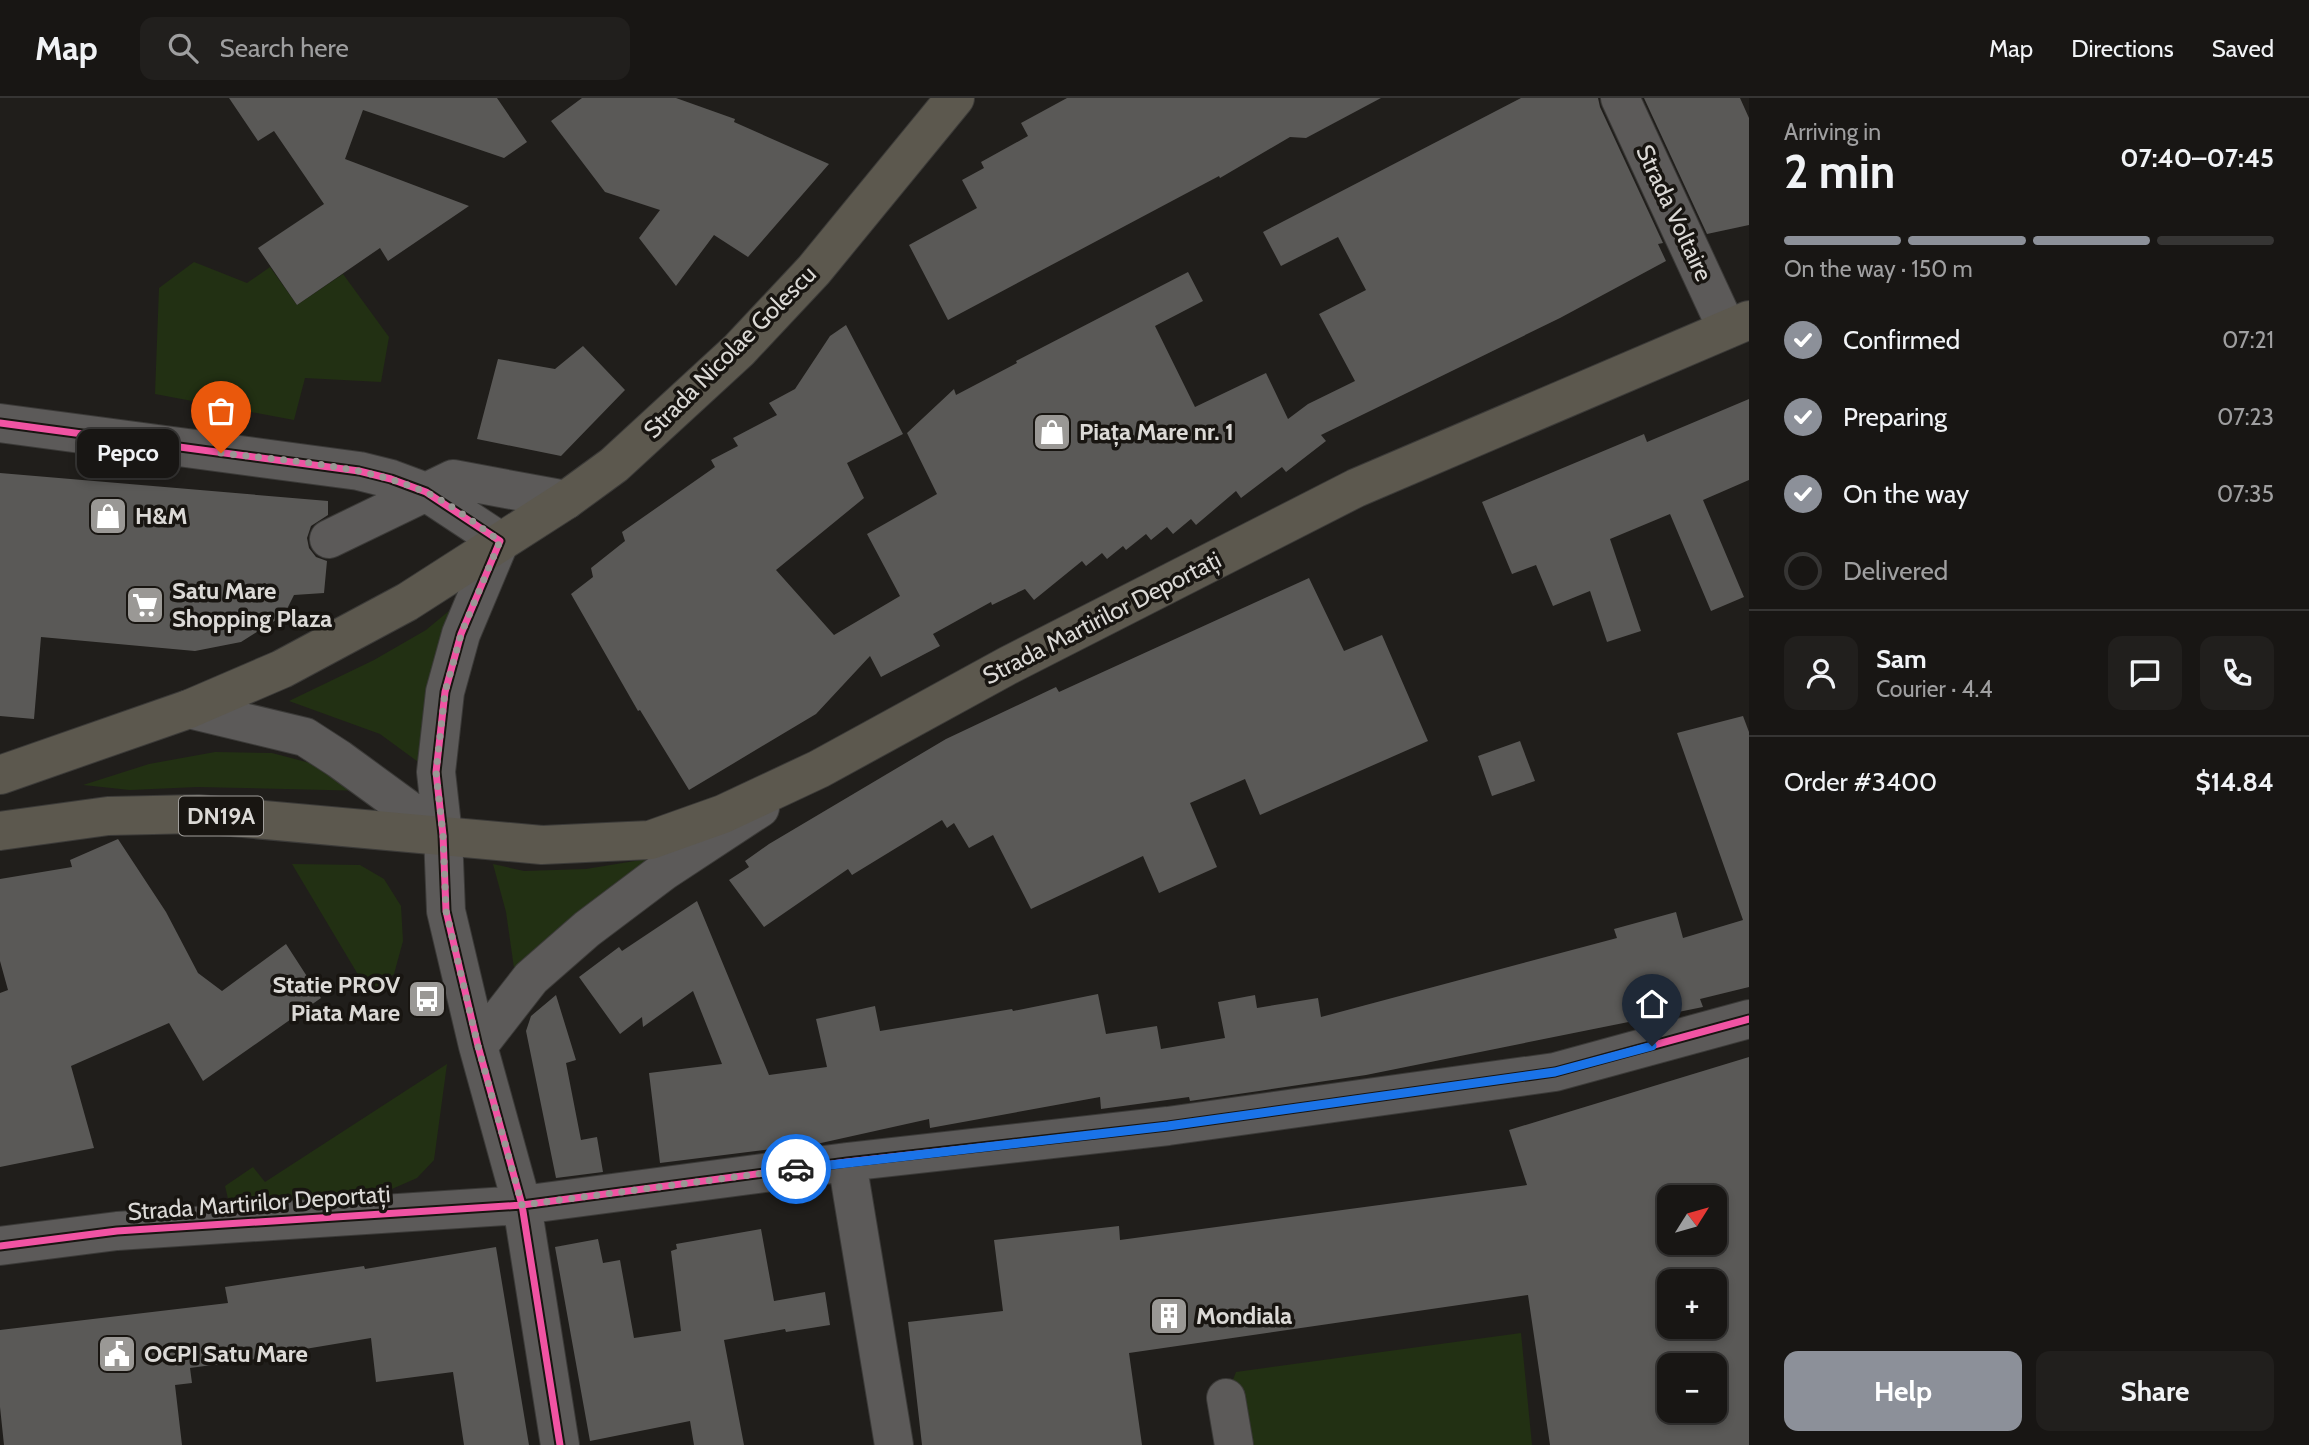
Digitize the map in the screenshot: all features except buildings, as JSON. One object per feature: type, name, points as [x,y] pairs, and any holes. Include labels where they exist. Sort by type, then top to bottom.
[{"type":"main road","name":"Strada Nicolae Golescu","points":[[0,775],[189,709],[282,669],[408,602],[566,500],[614,465],[739,350],[814,270],[956,98]]},
{"type":"main road","name":"Strada Martirilor Deportați","points":[[443,835],[542,845],[650,840],[723,814],[819,769],[1009,665],[1356,488],[1738,324]]},
{"type":"main road","name":"DN19A","points":[[0,831],[108,816],[198,814],[443,835]]},
{"type":"street","name":"Strada Voltaire","points":[[1620,98],[1738,324]]},
{"type":"street","points":[[0,423],[359,471],[426,492],[500,541],[461,634],[445,692],[436,772],[443,835],[446,911],[478,1046],[522,1205],[560,1445]]},
{"type":"street","points":[[329,539],[453,479],[566,500]]},
{"type":"street","points":[[189,709],[305,737],[443,835]]},
{"type":"street","points":[[478,1046],[531,978],[587,929],[664,871],[819,769]]},
{"type":"street","name":"Strada Martirilor Deportați","points":[[0,1246],[117,1231],[522,1205],[847,1162],[1168,1126],[1555,1072],[1749,1019]]},
{"type":"street","points":[[847,1162],[894,1445]]},
{"type":"street","points":[[1226,1398],[1234,1445]]},
{"type":"green space","points":[[194,262],[247,283],[270,267],[297,305],[343,274],[389,337],[381,382],[305,378],[294,420],[155,394],[159,288]]},
{"type":"green space","points":[[473,591],[425,767],[380,734],[289,701],[374,660],[426,630]]},
{"type":"green space","points":[[215,752],[272,753],[329,768],[369,791],[197,787],[130,790],[83,785],[149,764]]},
{"type":"green space","points":[[647,859],[650,867],[588,907],[514,968],[506,912],[493,864],[524,871],[586,869]]},
{"type":"green space","points":[[292,864],[360,865],[384,879],[401,906],[403,941],[394,974],[369,993]]},
{"type":"green space","points":[[447,1064],[434,1160],[417,1178],[385,1192],[244,1210],[229,1203],[225,1186],[253,1167],[265,1182]]},
{"type":"green space","points":[[1521,1333],[1532,1445],[1234,1445],[1226,1398],[1236,1372]]},
{"type":"cycle path","points":[[0,423],[359,471],[426,492],[500,541],[461,634],[445,692],[436,772],[443,835],[446,911],[478,1046],[522,1205],[560,1445]]},
{"type":"cycle path","points":[[0,1246],[117,1231],[522,1205],[847,1162],[1168,1126],[1555,1072],[1749,1019]]},
{"type":"way so far","points":[[221,453],[359,471],[391,479],[426,492],[500,541],[461,634],[445,692],[436,772],[443,835],[446,911],[478,1046],[522,1205],[796,1169]]},
{"type":"place","name":"Piața Mare nr. 1","points":[[1052,432]]},
{"type":"place","name":"Pepco","points":[[221,453]]},
{"type":"place","name":"H&M","points":[[108,516]]},
{"type":"place","name":"Satu Mare Shopping Plaza","points":[[145,605]]},
{"type":"place","name":"Statie PROV Piata Mare","points":[[427,999]]},
{"type":"place","name":"Mondiala","points":[[1169,1316]]},
{"type":"place","name":"OCPI Satu Mare","points":[[117,1354]]},
{"type":"route","points":[[796,1169],[1168,1126],[1555,1072],[1652,1046]]}]
